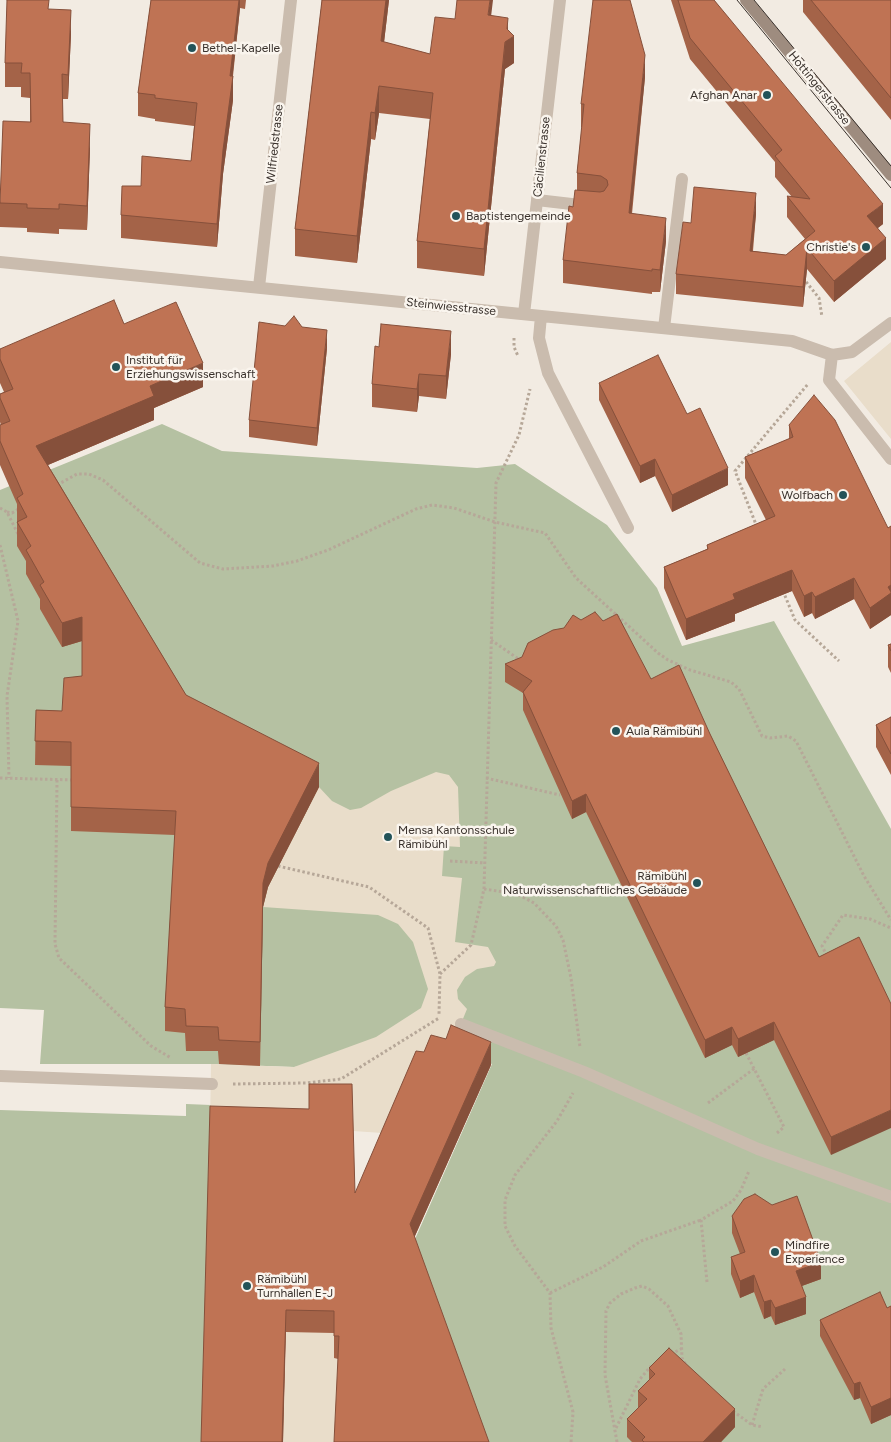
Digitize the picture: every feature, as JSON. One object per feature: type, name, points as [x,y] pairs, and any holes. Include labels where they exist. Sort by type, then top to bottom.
[{"type":"main road","name":"Hottingerstrasse","points":[[746,0],[891,176]]},
{"type":"street","name":"Wilfriedstrasse","points":[[259,287],[291,0]]},
{"type":"street","name":"Cäcilienstrasse","points":[[524,314],[560,0]]},
{"type":"street","points":[[664,328],[682,180]]},
{"type":"street","points":[[537,200],[600,207]]},
{"type":"street","name":"Steinwiesstrasse","points":[[0,262],[792,341],[832,355]]},
{"type":"street","points":[[541,316],[539,338],[548,372],[628,528]]},
{"type":"street","points":[[891,323],[852,352],[832,355],[829,380],[891,459]]},
{"type":"street","points":[[461,1024],[584,1072],[758,1149],[891,1197]]},
{"type":"street","points":[[0,1076],[212,1084]]},
{"type":"path","points":[[801,275],[819,298],[822,317]]},
{"type":"path","points":[[514,335],[514,348],[522,362]]},
{"type":"path","points":[[759,531],[735,471],[812,378]]},
{"type":"path","points":[[440,974],[470,945],[484,889],[496,483],[519,434],[532,383]]},
{"type":"path","points":[[51,488],[77,474],[89,474],[103,480],[200,563],[222,569],[273,566],[297,561],[328,550],[416,509],[432,505],[454,508],[495,522],[545,533],[576,578],[658,652],[668,660],[690,670],[731,682],[739,689],[762,736],[770,738],[788,736],[796,741],[864,876],[891,920]]},
{"type":"path","points":[[0,508],[12,513],[27,503]]},
{"type":"path","points":[[7,512],[21,540]]},
{"type":"path","points":[[0,545],[18,621],[7,696],[9,778]]},
{"type":"path","points":[[782,590],[795,620],[839,661]]},
{"type":"path","points":[[491,640],[526,665]]},
{"type":"path","points":[[0,778],[81,780]]},
{"type":"path","points":[[486,778],[560,795]]},
{"type":"path","points":[[57,780],[55,944],[58,958],[151,1046],[174,1060]]},
{"type":"path","points":[[450,861],[485,863]]},
{"type":"path","points":[[278,866],[369,887],[428,928],[440,974],[439,1018]]},
{"type":"path","points":[[484,889],[517,894],[534,903],[556,926],[563,940],[571,978],[584,1072],[557,1121],[515,1175],[505,1200],[506,1226],[515,1246],[550,1293],[551,1328],[573,1412],[571,1442]]},
{"type":"path","points":[[829,961],[822,946],[843,915],[870,919],[891,928]]},
{"type":"path","points":[[212,1084],[306,1083],[341,1079],[439,1018],[461,1024]]},
{"type":"path","points":[[688,1118],[755,1068]]},
{"type":"path","points":[[550,1293],[603,1267],[641,1241],[700,1220]]},
{"type":"path","points":[[617,1442],[605,1375],[606,1311],[610,1304],[621,1294],[635,1288],[642,1286],[649,1289],[668,1306],[681,1334],[681,1349],[685,1364],[691,1370]]},
{"type":"path","points":[[666,1356],[681,1349]]},
{"type":"path","points":[[616,1429],[640,1379],[653,1364]]},
{"type":"path","points":[[752,1425],[763,1389],[785,1368]]},
{"type":"path","points":[[729,1408],[752,1425],[763,1427]]},
{"type":"green space","points":[[162,424],[222,451],[477,468],[515,464],[607,525],[657,588],[682,646],[774,621],[891,829],[891,1442],[482,1442],[412,1246],[492,1064],[452,1048],[294,1067],[211,1064],[40,1064],[44,1010],[0,1008],[0,490]]},
{"type":"green space","points":[[186,1104],[211,1105],[202,1442],[0,1442],[0,1110],[186,1116]]},
{"type":"shaded area","points":[[891,342],[891,439],[844,381]]},
{"type":"shaded area","points":[[436,772],[449,775],[458,787],[460,847],[444,846],[442,876],[462,878],[455,942],[488,947],[496,962],[494,966],[477,969],[465,977],[457,990],[458,999],[467,1009],[451,1048],[397,1134],[353,1131],[335,1333],[334,1358],[339,1359],[335,1442],[283,1442],[292,1131],[210,1128],[211,1064],[294,1067],[376,1037],[421,1008],[428,989],[413,942],[398,924],[378,915],[263,907],[268,887],[319,787],[332,801],[350,810],[361,808],[391,791]]},
{"type":"building","points":[[7,0],[49,0],[48,9],[71,10],[68,75],[62,74],[63,122],[90,124],[87,206],[59,204],[59,209],[27,208],[27,204],[0,203],[3,121],[31,122],[30,73],[21,73],[22,63],[5,63]]},
{"type":"building","points":[[151,0],[239,0],[230,76],[233,76],[223,150],[217,224],[121,215],[122,186],[141,186],[142,156],[191,161],[197,103],[155,98],[155,95],[138,93]]},
{"type":"building","points":[[322,0],[386,0],[381,41],[430,54],[435,17],[455,19],[457,0],[490,0],[488,15],[508,18],[507,29],[514,36],[505,42],[484,249],[417,241],[433,93],[379,86],[375,113],[371,112],[357,236],[295,229]]},
{"type":"building","points":[[593,0],[630,0],[645,55],[629,213],[666,218],[660,270],[652,269],[652,271],[563,260],[569,206],[573,207],[575,190],[600,192],[604,191],[608,185],[607,180],[601,176],[577,173],[584,104],[581,104]]},
{"type":"building","points":[[678,0],[714,0],[883,204],[867,216],[886,238],[834,281],[807,248],[803,287],[676,274],[683,222],[691,223],[694,187],[756,193],[750,251],[786,255],[815,231],[787,196],[810,199],[775,156],[782,150],[690,38]]},
{"type":"building","points":[[811,0],[891,0],[891,98]]},
{"type":"building","points":[[114,300],[124,324],[176,302],[203,363],[150,386],[154,396],[36,446],[186,695],[319,763],[268,863],[263,883],[260,1042],[219,1040],[218,1027],[186,1026],[185,1009],[165,1007],[176,811],[71,807],[71,742],[35,741],[36,710],[62,711],[64,678],[82,676],[82,617],[62,623],[40,585],[44,582],[26,550],[31,546],[17,522],[27,517],[17,498],[23,494],[0,441],[0,425],[10,421],[0,394],[13,389],[0,359],[0,349]]},
{"type":"building","points":[[294,316],[302,327],[327,330],[317,428],[249,420],[259,322],[285,326]]},
{"type":"building","points":[[381,324],[451,331],[446,376],[419,374],[417,389],[372,384],[375,346],[379,347]]},
{"type":"building","points":[[658,355],[687,414],[700,408],[728,468],[672,495],[655,459],[640,466],[599,383]]},
{"type":"building","points":[[814,395],[835,420],[888,528],[891,526],[891,585],[888,587],[891,593],[870,608],[854,578],[815,597],[812,592],[804,596],[792,570],[733,594],[735,599],[686,619],[664,567],[708,549],[707,545],[775,516],[745,457],[793,437],[789,425]]},
{"type":"building","name":"Rämibühl Naturwissenschaftliches Gebäude","points":[[595,612],[603,621],[617,614],[651,679],[679,665],[710,734],[819,957],[859,937],[891,1004],[891,1110],[831,1137],[774,1022],[738,1039],[732,1027],[705,1040],[586,794],[572,801],[523,692],[532,681],[505,664],[522,657],[528,643],[553,630],[564,628],[573,615],[581,620]]},
{"type":"building","points":[[891,717],[891,754],[876,725]]},
{"type":"building","points":[[451,1025],[491,1042],[410,1224],[489,1442],[334,1442],[339,1336],[334,1336],[334,1311],[286,1310],[282,1442],[201,1442],[210,1106],[309,1109],[309,1084],[352,1084],[355,1193],[416,1051],[424,1052],[431,1035],[446,1039]]},
{"type":"building","name":"Mindfire Experience","points":[[755,1194],[772,1205],[797,1196],[821,1262],[796,1271],[806,1297],[775,1308],[771,1300],[764,1302],[754,1275],[740,1281],[731,1257],[745,1252],[732,1216],[744,1199]]},
{"type":"building","points":[[880,1292],[887,1308],[891,1306],[891,1398],[871,1407],[860,1382],[854,1384],[820,1320]]},
{"type":"building","points":[[669,1348],[735,1409],[703,1442],[644,1442],[642,1440],[645,1437],[627,1419],[647,1399],[638,1391],[655,1374],[649,1368]]},
{"type":"tram line","points":[[737,0],[891,188]]},
{"type":"tram line","points":[[754,0],[891,166]]},
{"type":"place","name":"Bethel-Kapelle","points":[[192,48]]},
{"type":"place","name":"Afghan Anar","points":[[767,95]]},
{"type":"place","name":"Baptistengemeinde","points":[[456,216]]},
{"type":"place","name":"Christie's","points":[[866,247]]},
{"type":"place","name":"Institut für Erziehungswissenschaft","points":[[116,367]]},
{"type":"place","name":"Wolfbach","points":[[843,495]]},
{"type":"place","name":"Aula Rämibühl","points":[[616,731]]},
{"type":"place","name":"Mensa Kantonsschule Rämibühl","points":[[388,837]]},
{"type":"place","name":"Rämibühl Naturwissenschaftliches Gebäude","points":[[697,883]]},
{"type":"place","name":"Mindfire Experience","points":[[775,1252]]},
{"type":"place","name":"Rämibühl Turnhallen E-J","points":[[247,1286]]}]
